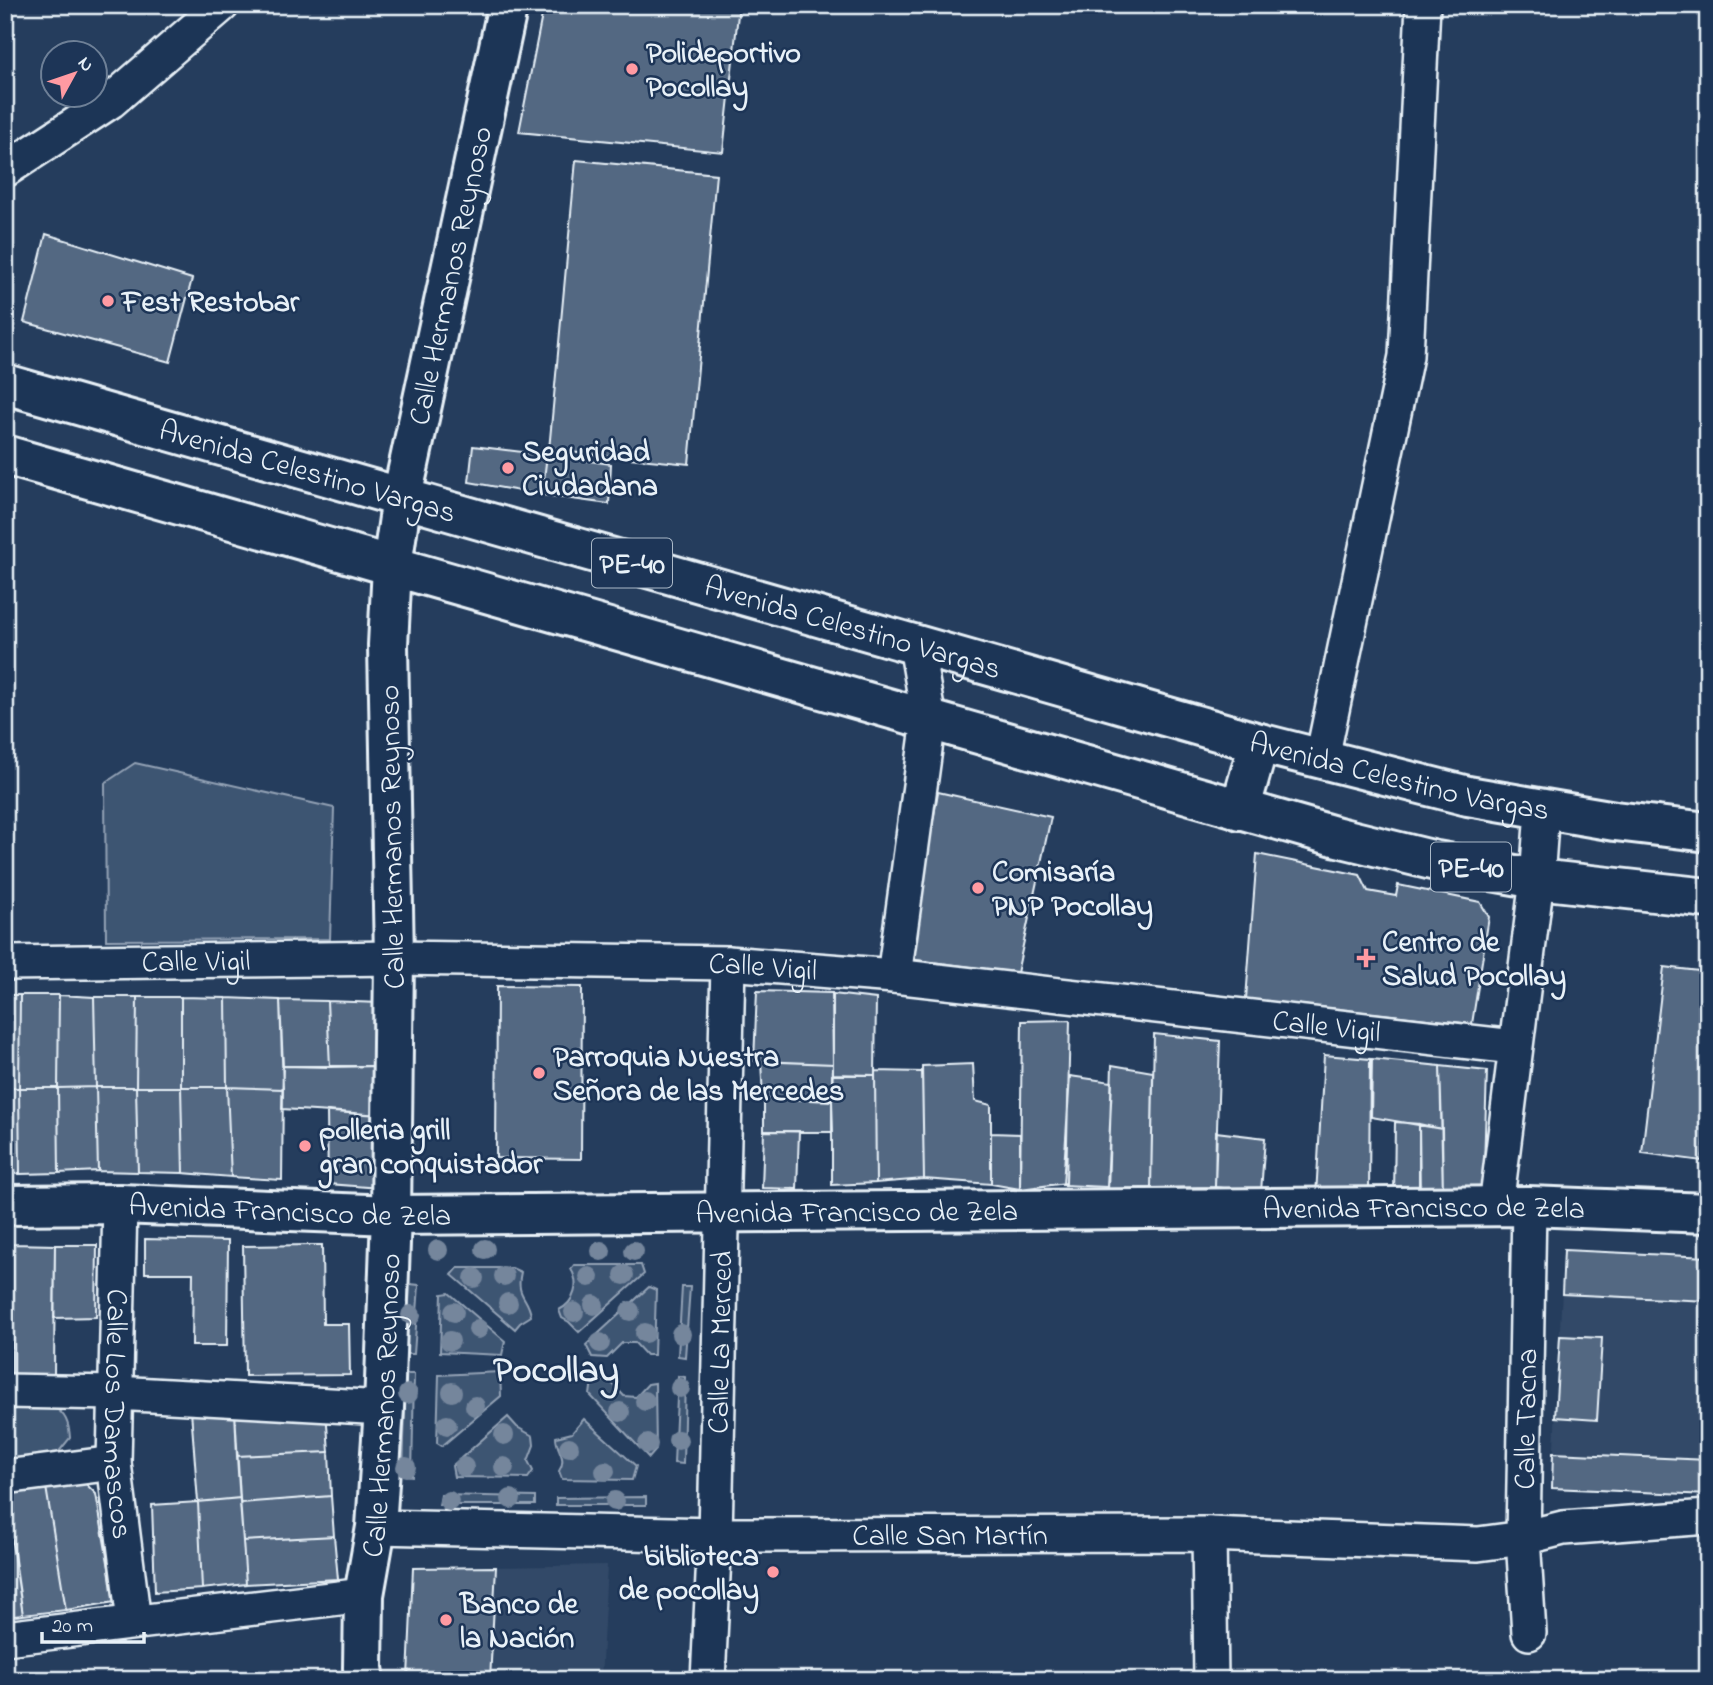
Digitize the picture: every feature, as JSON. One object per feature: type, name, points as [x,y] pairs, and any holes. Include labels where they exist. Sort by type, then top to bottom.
[{"type":"main road","name":"Calle Hermanos Reynoso","points":[[365,1680],[364,1595],[376,1527],[384,1408],[391,1215],[394,958],[388,645],[392,566],[402,497],[508,5]]},
{"type":"main road","name":"Avenida Celestino Vargas","points":[[5,384],[1259,743],[1468,796],[1542,810],[1708,832]]},
{"type":"main road","name":"PE-40","points":[[5,455],[1338,837],[1424,858],[1536,879],[1708,898]]},
{"type":"main road","points":[[1240,810],[1259,743]]},
{"type":"main road","name":"Avenida Francisco de Zela","points":[[5,1205],[120,1204],[391,1215],[1512,1206],[1708,1213]]},
{"type":"street","points":[[5,170],[111,101],[222,5]]},
{"type":"street","points":[[1322,758],[1406,356],[1423,5]]},
{"type":"street","points":[[894,976],[929,720],[916,645]]},
{"type":"street","name":"Calle Tacna","points":[[1529,1633],[1522,1538],[1512,1206],[1514,1047],[1536,879],[1542,810]]},
{"type":"street","name":"Calle Vigil","points":[[5,963],[394,958],[728,964],[894,976],[1514,1047]]},
{"type":"street","name":"Calle La Merced","points":[[708,1680],[715,1535],[728,964]]},
{"type":"street","name":"Calle Los Damascos","points":[[120,1204],[114,1463],[134,1622]]},
{"type":"street","points":[[5,1391],[115,1393],[384,1408]]},
{"type":"street","points":[[5,1477],[114,1463]]},
{"type":"street","name":"Calle San Martín","points":[[376,1527],[715,1535],[1209,1534],[1478,1544],[1522,1538],[1563,1528],[1708,1517]]},
{"type":"street","points":[[1209,1534],[1211,1680]]},
{"type":"street","points":[[5,1638],[364,1595]]},
{"type":"shaded area","points":[[135,763],[334,808],[330,939],[106,940],[105,783]]},
{"type":"shaded area","points":[[1564,1250],[1708,1257],[1708,1495],[1552,1488]]},
{"type":"shaded area","points":[[574,1265],[641,1265],[644,1274],[579,1332],[562,1318],[559,1310],[569,1302],[574,1292],[575,1281],[571,1269]]},
{"type":"shaded area","points":[[458,1268],[512,1268],[521,1272],[521,1292],[531,1316],[515,1329],[452,1275]]},
{"type":"shaded area","points":[[410,1284],[419,1285],[414,1354],[406,1354]]},
{"type":"shaded area","points":[[649,1287],[656,1290],[654,1355],[646,1355],[635,1343],[622,1343],[607,1358],[592,1357],[586,1345]]},
{"type":"shaded area","points":[[682,1287],[690,1287],[685,1357],[678,1356]]},
{"type":"shaded area","points":[[449,1293],[505,1341],[502,1355],[440,1352],[442,1294]]},
{"type":"shaded area","points":[[500,1372],[501,1396],[442,1446],[437,1443],[439,1375]]},
{"type":"shaded area","points":[[406,1374],[414,1374],[412,1476],[403,1475]]},
{"type":"shaded area","points":[[678,1376],[685,1377],[683,1464],[674,1463]]},
{"type":"shaded area","points":[[592,1380],[610,1381],[624,1396],[636,1397],[648,1384],[655,1383],[656,1450],[649,1458],[590,1395]]},
{"type":"shaded area","points":[[5,1405],[40,1405],[57,1410],[64,1415],[70,1438],[57,1454],[5,1461]]},
{"type":"shaded area","points":[[508,1417],[517,1427],[533,1436],[534,1445],[528,1461],[533,1471],[528,1478],[454,1477],[452,1466]]},
{"type":"shaded area","points":[[584,1419],[636,1466],[632,1480],[562,1479],[559,1471],[562,1458],[556,1437],[572,1433]]},
{"type":"shaded area","points":[[441,1495],[535,1497],[535,1505],[439,1505]]},
{"type":"shaded area","points":[[646,1497],[646,1505],[556,1505],[556,1498]]},
{"type":"shaded area","points":[[607,1565],[601,1680],[490,1680],[496,1567]]},
{"type":"building","name":"Polideportivo Pocollay","points":[[544,5],[739,5],[723,152],[519,132]]},
{"type":"building","points":[[576,160],[716,174],[689,464],[549,450]]},
{"type":"building","name":"Fest Restobar","points":[[46,234],[192,279],[170,362],[24,322]]},
{"type":"building","name":"Seguridad Ciudadana","points":[[473,446],[547,455],[542,495],[469,482]]},
{"type":"building","points":[[547,455],[611,464],[609,504],[542,495]]},
{"type":"building","name":"Comisaría PNP Pocollay","points":[[938,792],[1051,817],[1017,973],[909,959]]},
{"type":"building","name":"Centro de Salud Pocollay","points":[[1257,854],[1360,875],[1368,891],[1396,896],[1398,885],[1480,902],[1489,917],[1472,1024],[1246,999]]},
{"type":"building","points":[[1664,967],[1708,972],[1708,1113],[1702,1161],[1642,1153]]},
{"type":"building","name":"Parroquia Nuestra Señora de las Mercedes","points":[[497,986],[582,987],[581,1159],[496,1158]]},
{"type":"building","points":[[757,991],[832,993],[833,1064],[754,1061]]},
{"type":"building","points":[[833,994],[876,999],[875,1075],[833,1074]]},
{"type":"building","points":[[5,995],[20,995],[19,1088],[5,1088]]},
{"type":"building","points":[[20,995],[59,995],[58,1088],[19,1088]]},
{"type":"building","points":[[59,995],[94,997],[96,1087],[58,1088]]},
{"type":"building","points":[[94,997],[137,997],[136,1087],[96,1087]]},
{"type":"building","points":[[137,997],[181,997],[181,1087],[136,1087]]},
{"type":"building","points":[[181,997],[226,998],[227,1087],[181,1087]]},
{"type":"building","points":[[226,998],[280,1000],[283,1089],[227,1087]]},
{"type":"building","points":[[280,1000],[327,1001],[330,1067],[283,1066]]},
{"type":"building","points":[[327,1001],[380,1003],[381,1066],[330,1067]]},
{"type":"building","points":[[1070,1020],[1066,1183],[1020,1189],[1022,1021]]},
{"type":"building","points":[[1154,1034],[1220,1041],[1215,1187],[1151,1188]]},
{"type":"building","points":[[1324,1055],[1370,1059],[1369,1196],[1316,1196]]},
{"type":"building","points":[[1372,1059],[1440,1066],[1442,1129],[1371,1117]]},
{"type":"building","points":[[761,1061],[833,1064],[832,1099],[763,1098]]},
{"type":"building","points":[[973,1064],[975,1101],[991,1105],[991,1184],[924,1179],[922,1066]]},
{"type":"building","points":[[1112,1065],[1153,1072],[1151,1188],[1108,1192]]},
{"type":"building","points":[[283,1066],[381,1066],[380,1115],[282,1109]]},
{"type":"building","points":[[1440,1066],[1487,1071],[1483,1198],[1443,1196]]},
{"type":"building","points":[[875,1071],[922,1072],[924,1179],[876,1183]]},
{"type":"building","points":[[832,1075],[875,1075],[876,1183],[832,1185]]},
{"type":"building","points":[[1070,1076],[1112,1082],[1107,1187],[1063,1185]]},
{"type":"building","points":[[96,1087],[98,1171],[59,1173],[58,1088]]},
{"type":"building","points":[[96,1087],[136,1087],[138,1172],[98,1171]]},
{"type":"building","points":[[136,1087],[181,1087],[183,1173],[138,1172]]},
{"type":"building","points":[[181,1087],[227,1087],[231,1177],[183,1173]]},
{"type":"building","points":[[227,1087],[283,1089],[282,1180],[231,1177]]},
{"type":"building","points":[[5,1088],[19,1088],[20,1174],[5,1173]]},
{"type":"building","points":[[19,1088],[58,1088],[59,1173],[20,1174]]},
{"type":"building","points":[[764,1098],[832,1101],[833,1132],[764,1131]]},
{"type":"building","points":[[327,1111],[380,1115],[380,1188],[328,1184]]},
{"type":"building","points":[[1395,1122],[1419,1124],[1419,1198],[1394,1198]]},
{"type":"building","points":[[1419,1124],[1442,1129],[1443,1196],[1420,1197]]},
{"type":"building","points":[[764,1131],[799,1131],[797,1189],[762,1188]]},
{"type":"building","points":[[1216,1132],[1265,1138],[1261,1192],[1215,1187]]},
{"type":"building","points":[[991,1133],[1020,1134],[1020,1189],[991,1184]]},
{"type":"building","points":[[145,1239],[228,1241],[227,1346],[192,1346],[193,1273],[145,1273]]},
{"type":"building","points":[[5,1244],[12,1244],[12,1375],[5,1375]]},
{"type":"building","points":[[12,1244],[55,1245],[54,1377],[12,1375]]},
{"type":"building","points":[[55,1245],[97,1245],[96,1317],[54,1318]]},
{"type":"building","points":[[322,1245],[323,1324],[349,1324],[350,1375],[245,1376],[243,1246]]},
{"type":"building","points":[[1564,1250],[1708,1257],[1708,1301],[1562,1294]]},
{"type":"building","points":[[1560,1336],[1602,1338],[1597,1420],[1555,1417]]},
{"type":"building","points":[[326,1410],[329,1452],[237,1456],[235,1411]]},
{"type":"building","points":[[191,1411],[235,1411],[240,1498],[198,1502]]},
{"type":"building","points":[[329,1452],[331,1496],[240,1503],[237,1456]]},
{"type":"building","points":[[1553,1453],[1708,1460],[1708,1495],[1552,1488]]},
{"type":"building","points":[[84,1482],[96,1494],[115,1602],[66,1610],[46,1487]]},
{"type":"building","points":[[46,1487],[66,1610],[23,1615],[5,1492]]},
{"type":"building","points":[[331,1496],[334,1536],[243,1541],[240,1503]]},
{"type":"building","points":[[5,1498],[23,1615],[5,1617]]},
{"type":"building","points":[[240,1498],[246,1584],[202,1589],[198,1502]]},
{"type":"building","points":[[198,1502],[202,1589],[155,1592],[152,1505]]},
{"type":"building","points":[[334,1536],[338,1579],[246,1584],[243,1541]]},
{"type":"building","points":[[496,1567],[490,1680],[411,1680],[408,1677],[413,1568]]},
{"type":"place","name":"Polideportivo Pocollay","points":[[632,69]]},
{"type":"place","name":"Fest Restobar","points":[[108,301]]},
{"type":"place","name":"Seguridad Ciudadana","points":[[508,468]]},
{"type":"place","name":"Comisaría PNP Pocollay","points":[[978,888]]},
{"type":"place","name":"Centro de Salud Pocollay","points":[[1366,958]]},
{"type":"place","name":"Parroquia Nuestra Señora de las Mercedes","points":[[539,1073]]},
{"type":"place","name":"polleria grill gran conquistador","points":[[305,1146]]},
{"type":"place","name":"biblioteca de pocollay","points":[[773,1572]]},
{"type":"place","name":"Banco de la Nación","points":[[446,1620]]},
{"type":"district","name":"Pocollay","points":[[556,1368]]}]
